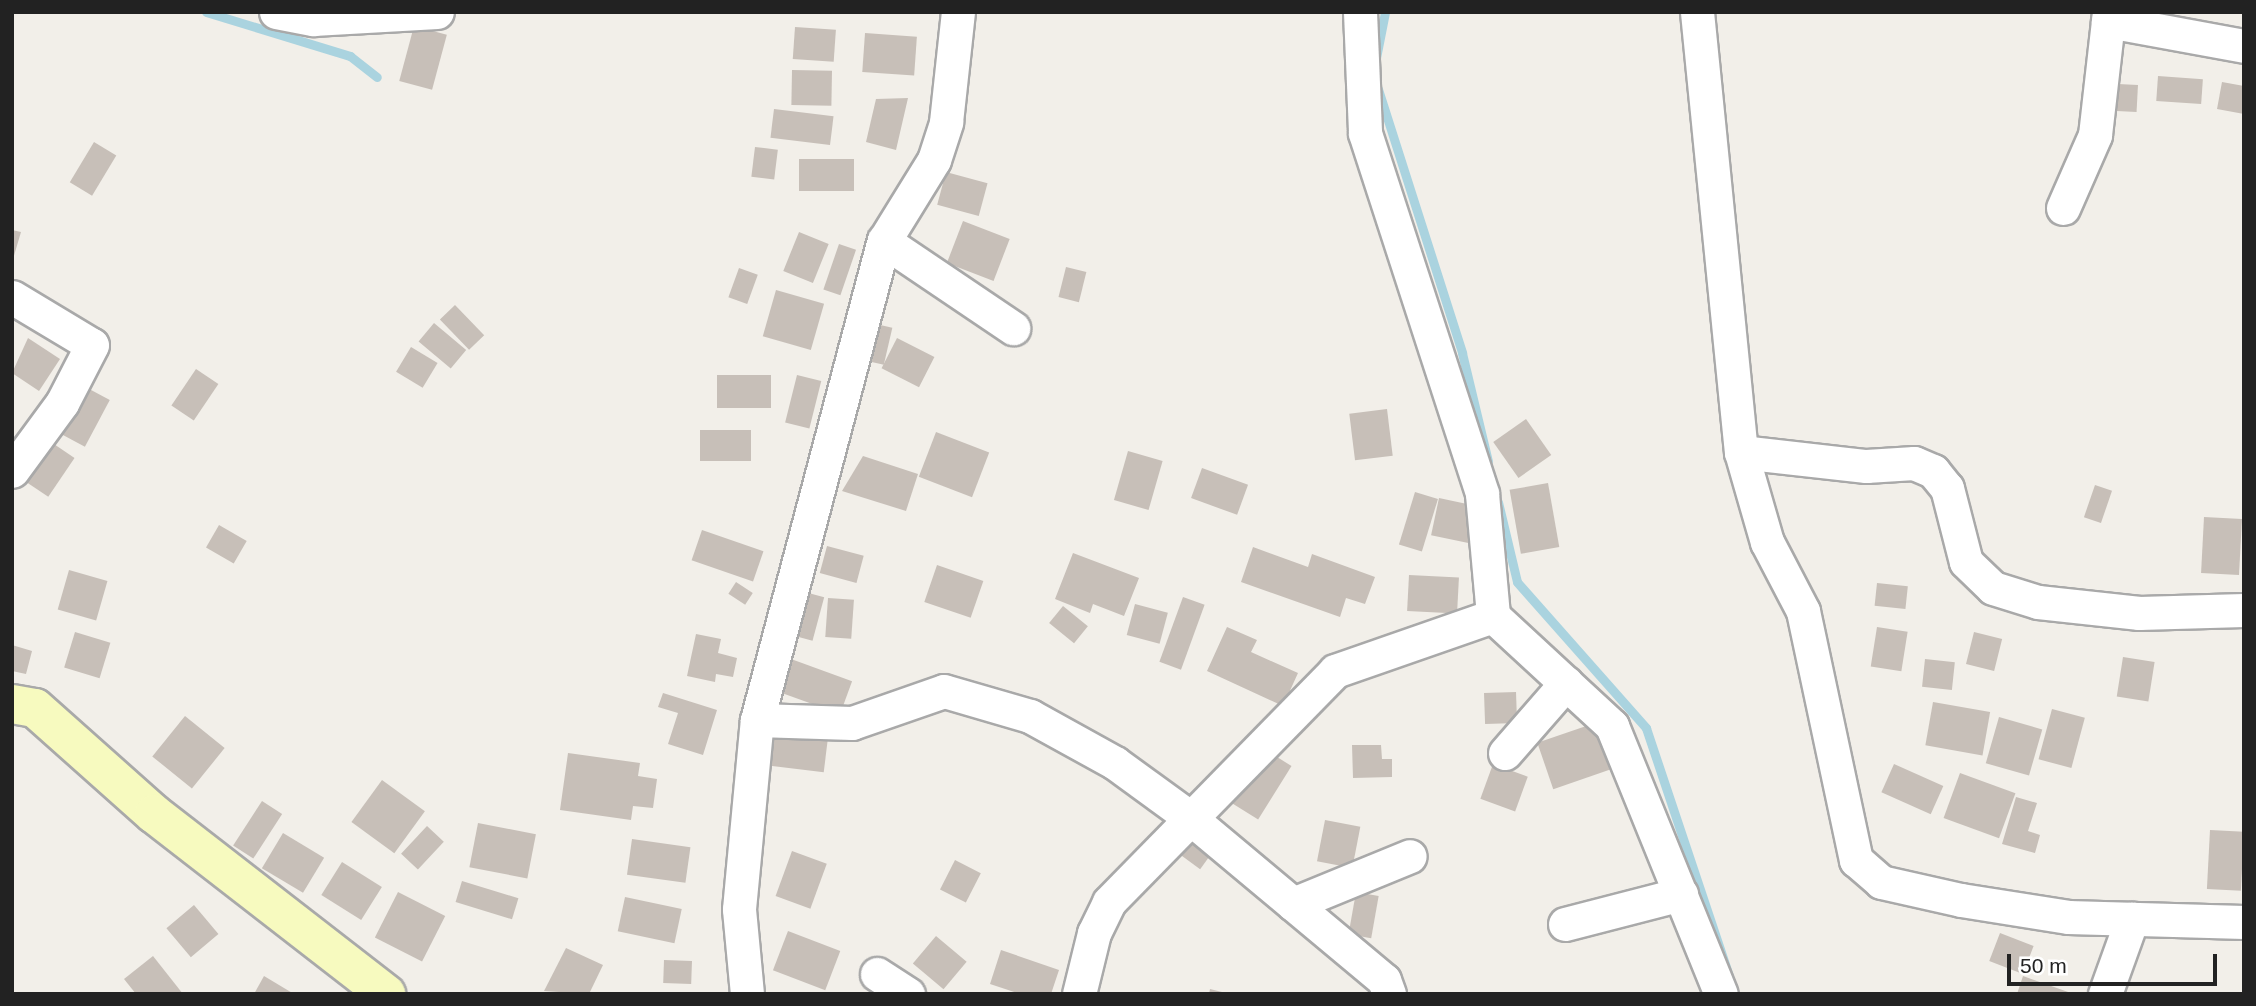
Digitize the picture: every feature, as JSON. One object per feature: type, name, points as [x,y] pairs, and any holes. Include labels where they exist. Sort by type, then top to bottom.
[{"type":"main road","points":[[12,704],[35,708],[154,814],[386,994]]},
{"type":"street","points":[[276,12],[345,15],[437,12]]},
{"type":"street","points":[[747,994],[739,909],[757,720],[831,422],[884,241],[934,160],[946,122],[958,12]]},
{"type":"street","points":[[1360,12],[1365,132],[1482,494],[1493,616],[1612,726],[1721,994]]},
{"type":"street","points":[[1698,12],[1741,452],[1767,542],[1803,611],[1856,860],[1881,882],[1961,900],[2132,919],[2244,922]]},
{"type":"street","points":[[2063,208],[2095,135],[2108,17],[2244,46]]},
{"type":"street","points":[[884,241],[1013,328]]},
{"type":"street","points":[[12,297],[92,345],[62,403],[12,471]]},
{"type":"street","points":[[1741,452],[1867,466],[1914,463],[1933,471],[1947,488],[1966,562],[1993,588],[2038,602],[2139,613],[2244,610]]},
{"type":"street","points":[[1079,994],[1094,933],[1110,902],[1189,817],[1335,670],[1493,616]]},
{"type":"street","points":[[1505,753],[1566,683]]},
{"type":"street","points":[[757,720],[852,723],[944,691],[965,694],[1059,732],[1189,817],[1384,980],[1389,994]]},
{"type":"street","points":[[1293,904],[1410,856]]},
{"type":"street","points":[[1564,924],[1681,894]]},
{"type":"street","points":[[2105,994],[2132,919]]},
{"type":"street","points":[[877,974],[908,994]]},
{"type":"building","points":[[414,26],[447,35],[432,90],[399,81]]},
{"type":"building","points":[[795,27],[836,30],[834,62],[793,59]]},
{"type":"building","points":[[865,33],[917,37],[914,76],[862,72]]},
{"type":"building","points":[[792,70],[832,71],[831,106],[791,105]]},
{"type":"building","points":[[2158,76],[2203,79],[2201,104],[2156,101]]},
{"type":"building","points":[[2222,82],[2244,86],[2244,114],[2217,109]]},
{"type":"building","points":[[2118,84],[2138,85],[2137,112],[2117,111]]},
{"type":"building","points":[[908,98],[896,150],[866,142],[876,99]]},
{"type":"building","points":[[774,109],[834,116],[830,145],[770,138]]},
{"type":"building","points":[[94,142],[116,155],[92,196],[70,182]]},
{"type":"building","points":[[755,147],[778,150],[774,180],[751,177]]},
{"type":"building","points":[[799,159],[854,159],[854,191],[799,191]]},
{"type":"building","points":[[946,172],[988,183],[979,216],[937,205]]},
{"type":"building","points":[[963,221],[1010,239],[994,281],[947,263]]},
{"type":"building","points":[[12,230],[21,232],[13,259],[12,259]]},
{"type":"building","points":[[799,232],[829,244],[813,283],[783,271]]},
{"type":"building","points":[[839,244],[856,250],[840,295],[823,289]]},
{"type":"building","points":[[1066,267],[1086,272],[1079,302],[1059,297]]},
{"type":"building","points":[[739,268],[758,275],[747,304],[728,297]]},
{"type":"building","points":[[776,290],[824,304],[811,350],[763,336]]},
{"type":"building","points":[[455,305],[484,335],[469,350],[440,320]]},
{"type":"building","points":[[867,322],[892,328],[884,365],[858,359]]},
{"type":"building","points":[[434,323],[466,350],[451,368],[419,341]]},
{"type":"building","points":[[28,338],[60,359],[39,391],[12,373]]},
{"type":"building","points":[[897,338],[934,357],[919,387],[882,368]]},
{"type":"building","points":[[411,347],[438,363],[423,388],[396,372]]},
{"type":"building","points":[[196,369],[218,384],[194,421],[171,405]]},
{"type":"building","points":[[717,375],[771,375],[771,408],[717,408]]},
{"type":"building","points":[[797,375],[821,381],[809,429],[785,423]]},
{"type":"building","points":[[78,383],[110,400],[85,447],[53,430]]},
{"type":"building","points":[[1387,409],[1393,456],[1355,460],[1349,414]]},
{"type":"building","points":[[1526,419],[1551,455],[1518,478],[1493,442]]},
{"type":"building","points":[[700,430],[751,430],[751,461],[700,461]]},
{"type":"building","points":[[936,432],[989,452],[972,497],[919,477]]},
{"type":"building","points":[[48,440],[75,458],[48,497],[22,479]]},
{"type":"building","points":[[1128,451],[1163,461],[1149,510],[1114,500]]},
{"type":"building","points":[[863,456],[918,474],[906,511],[842,491]]},
{"type":"building","points":[[1202,468],[1248,485],[1237,515],[1191,498]]},
{"type":"building","points":[[1548,483],[1559,547],[1521,554],[1510,490]]},
{"type":"building","points":[[2095,485],[2112,491],[2101,523],[2084,517]]},
{"type":"building","points":[[1415,492],[1438,499],[1422,552],[1399,545]]},
{"type":"building","points":[[1439,498],[1481,507],[1473,544],[1431,535]]},
{"type":"building","points":[[2204,517],[2242,519],[2239,575],[2201,573]]},
{"type":"building","points":[[219,525],[247,541],[234,564],[206,548]]},
{"type":"building","points":[[702,530],[763,551],[753,581],[692,560]]},
{"type":"building","points":[[827,546],[864,556],[856,583],[820,573]]},
{"type":"building","points":[[1253,547],[1308,567],[1312,554],[1375,577],[1365,604],[1346,598],[1340,617],[1241,582]]},
{"type":"building","points":[[1073,553],[1139,578],[1124,616],[1093,604],[1090,613],[1055,599]]},
{"type":"building","points":[[937,565],[983,581],[971,618],[924,602]]},
{"type":"building","points":[[69,570],[107,581],[96,620],[58,609]]},
{"type":"building","points":[[1409,575],[1459,578],[1457,614],[1407,611]]},
{"type":"building","points":[[736,582],[753,593],[745,605],[728,594]]},
{"type":"building","points":[[1877,583],[1908,586],[1905,609],[1875,606]]},
{"type":"building","points":[[801,591],[824,597],[813,641],[789,634]]},
{"type":"building","points":[[1183,597],[1205,605],[1181,670],[1159,662]]},
{"type":"building","points":[[828,598],[854,600],[851,639],[825,637]]},
{"type":"building","points":[[1135,604],[1168,613],[1160,644],[1127,635]]},
{"type":"building","points":[[1063,606],[1088,626],[1074,643],[1049,623]]},
{"type":"building","points":[[1227,627],[1257,640],[1251,652],[1298,673],[1283,706],[1207,671]]},
{"type":"building","points":[[1877,627],[1908,632],[1901,671],[1871,667]]},
{"type":"building","points":[[75,632],[110,643],[100,678],[64,667]]},
{"type":"building","points":[[1974,632],[2002,639],[1994,671],[1966,664]]},
{"type":"building","points":[[696,634],[721,639],[718,653],[737,658],[733,677],[716,674],[715,682],[687,676]]},
{"type":"building","points":[[12,645],[32,651],[26,674],[12,671]]},
{"type":"building","points":[[2123,657],[2155,662],[2148,702],[2117,697]]},
{"type":"building","points":[[791,659],[852,681],[840,714],[779,692]]},
{"type":"building","points":[[1925,659],[1955,662],[1952,690],[1922,687]]},
{"type":"building","points":[[1516,692],[1517,723],[1485,724],[1484,693]]},
{"type":"building","points":[[663,693],[717,710],[703,755],[668,744],[678,713],[658,707]]},
{"type":"building","points":[[1933,702],[1990,712],[1982,755],[1925,745]]},
{"type":"building","points":[[2052,709],[2085,718],[2071,768],[2039,759]]},
{"type":"building","points":[[185,716],[225,748],[192,789],[152,756]]},
{"type":"building","points":[[1999,717],[2042,729],[2029,776],[1986,763]]},
{"type":"building","points":[[1595,723],[1611,769],[1553,789],[1537,743]]},
{"type":"building","points":[[775,726],[829,733],[824,772],[770,766]]},
{"type":"building","points":[[1352,745],[1381,745],[1382,759],[1392,759],[1392,777],[1353,778]]},
{"type":"building","points":[[1261,747],[1292,766],[1258,820],[1228,800]]},
{"type":"building","points":[[568,753],[640,763],[638,776],[657,779],[653,808],[633,806],[631,820],[560,810]]},
{"type":"building","points":[[1493,764],[1528,777],[1515,811],[1480,799]]},
{"type":"building","points":[[1894,764],[1943,786],[1931,814],[1881,792]]},
{"type":"building","points":[[1960,773],[2015,793],[1999,838],[1944,818]]},
{"type":"building","points":[[382,780],[425,811],[394,853],[351,822]]},
{"type":"building","points":[[2016,797],[2037,803],[2028,831],[2040,835],[2035,853],[2002,844]]},
{"type":"building","points":[[262,801],[282,814],[253,859],[233,845]]},
{"type":"building","points":[[1325,820],[1360,827],[1352,868],[1317,861]]},
{"type":"building","points":[[478,823],[536,834],[527,878],[469,867]]},
{"type":"building","points":[[427,826],[444,842],[418,869],[401,854]]},
{"type":"building","points":[[2210,830],[2244,832],[2241,891],[2207,889]]},
{"type":"building","points":[[283,833],[324,858],[303,893],[262,868]]},
{"type":"building","points":[[1196,834],[1215,848],[1200,869],[1181,855]]},
{"type":"building","points":[[632,839],[690,847],[685,883],[627,875]]},
{"type":"building","points":[[792,851],[827,864],[810,909],[776,896]]},
{"type":"building","points":[[955,860],[981,873],[966,903],[940,889]]},
{"type":"building","points":[[342,862],[382,887],[361,920],[321,895]]},
{"type":"building","points":[[462,881],[518,898],[512,919],[456,902]]},
{"type":"building","points":[[398,892],[445,916],[422,962],[375,937]]},
{"type":"building","points":[[1356,892],[1379,896],[1371,938],[1349,934]]},
{"type":"building","points":[[625,897],[682,909],[674,943],[618,931]]},
{"type":"building","points":[[194,905],[218,934],[191,957],[166,928]]},
{"type":"building","points":[[788,931],[840,951],[825,990],[773,970]]},
{"type":"building","points":[[2000,933],[2034,946],[2023,974],[1989,961]]},
{"type":"building","points":[[936,936],[967,962],[944,989],[913,964]]},
{"type":"building","points":[[566,948],[603,965],[589,994],[544,991]]},
{"type":"building","points":[[1001,950],[1059,970],[1051,994],[1020,994],[990,984]]},
{"type":"building","points":[[153,956],[183,994],[136,994],[124,979]]},
{"type":"building","points":[[664,960],[692,961],[691,984],[663,983]]},
{"type":"building","points":[[264,976],[294,994],[254,994]]},
{"type":"building","points":[[2023,976],[2071,993],[2071,994],[2017,994]]},
{"type":"building","points":[[1210,989],[1226,993],[1209,994]]},
{"type":"waterway","points":[[206,12],[350,56],[377,77]]},
{"type":"waterway","points":[[1376,58],[1385,12]]},
{"type":"waterway","points":[[1378,89],[1462,353],[1488,461]]},
{"type":"waterway","points":[[1498,502],[1517,582],[1646,728],[1729,976]]}]
